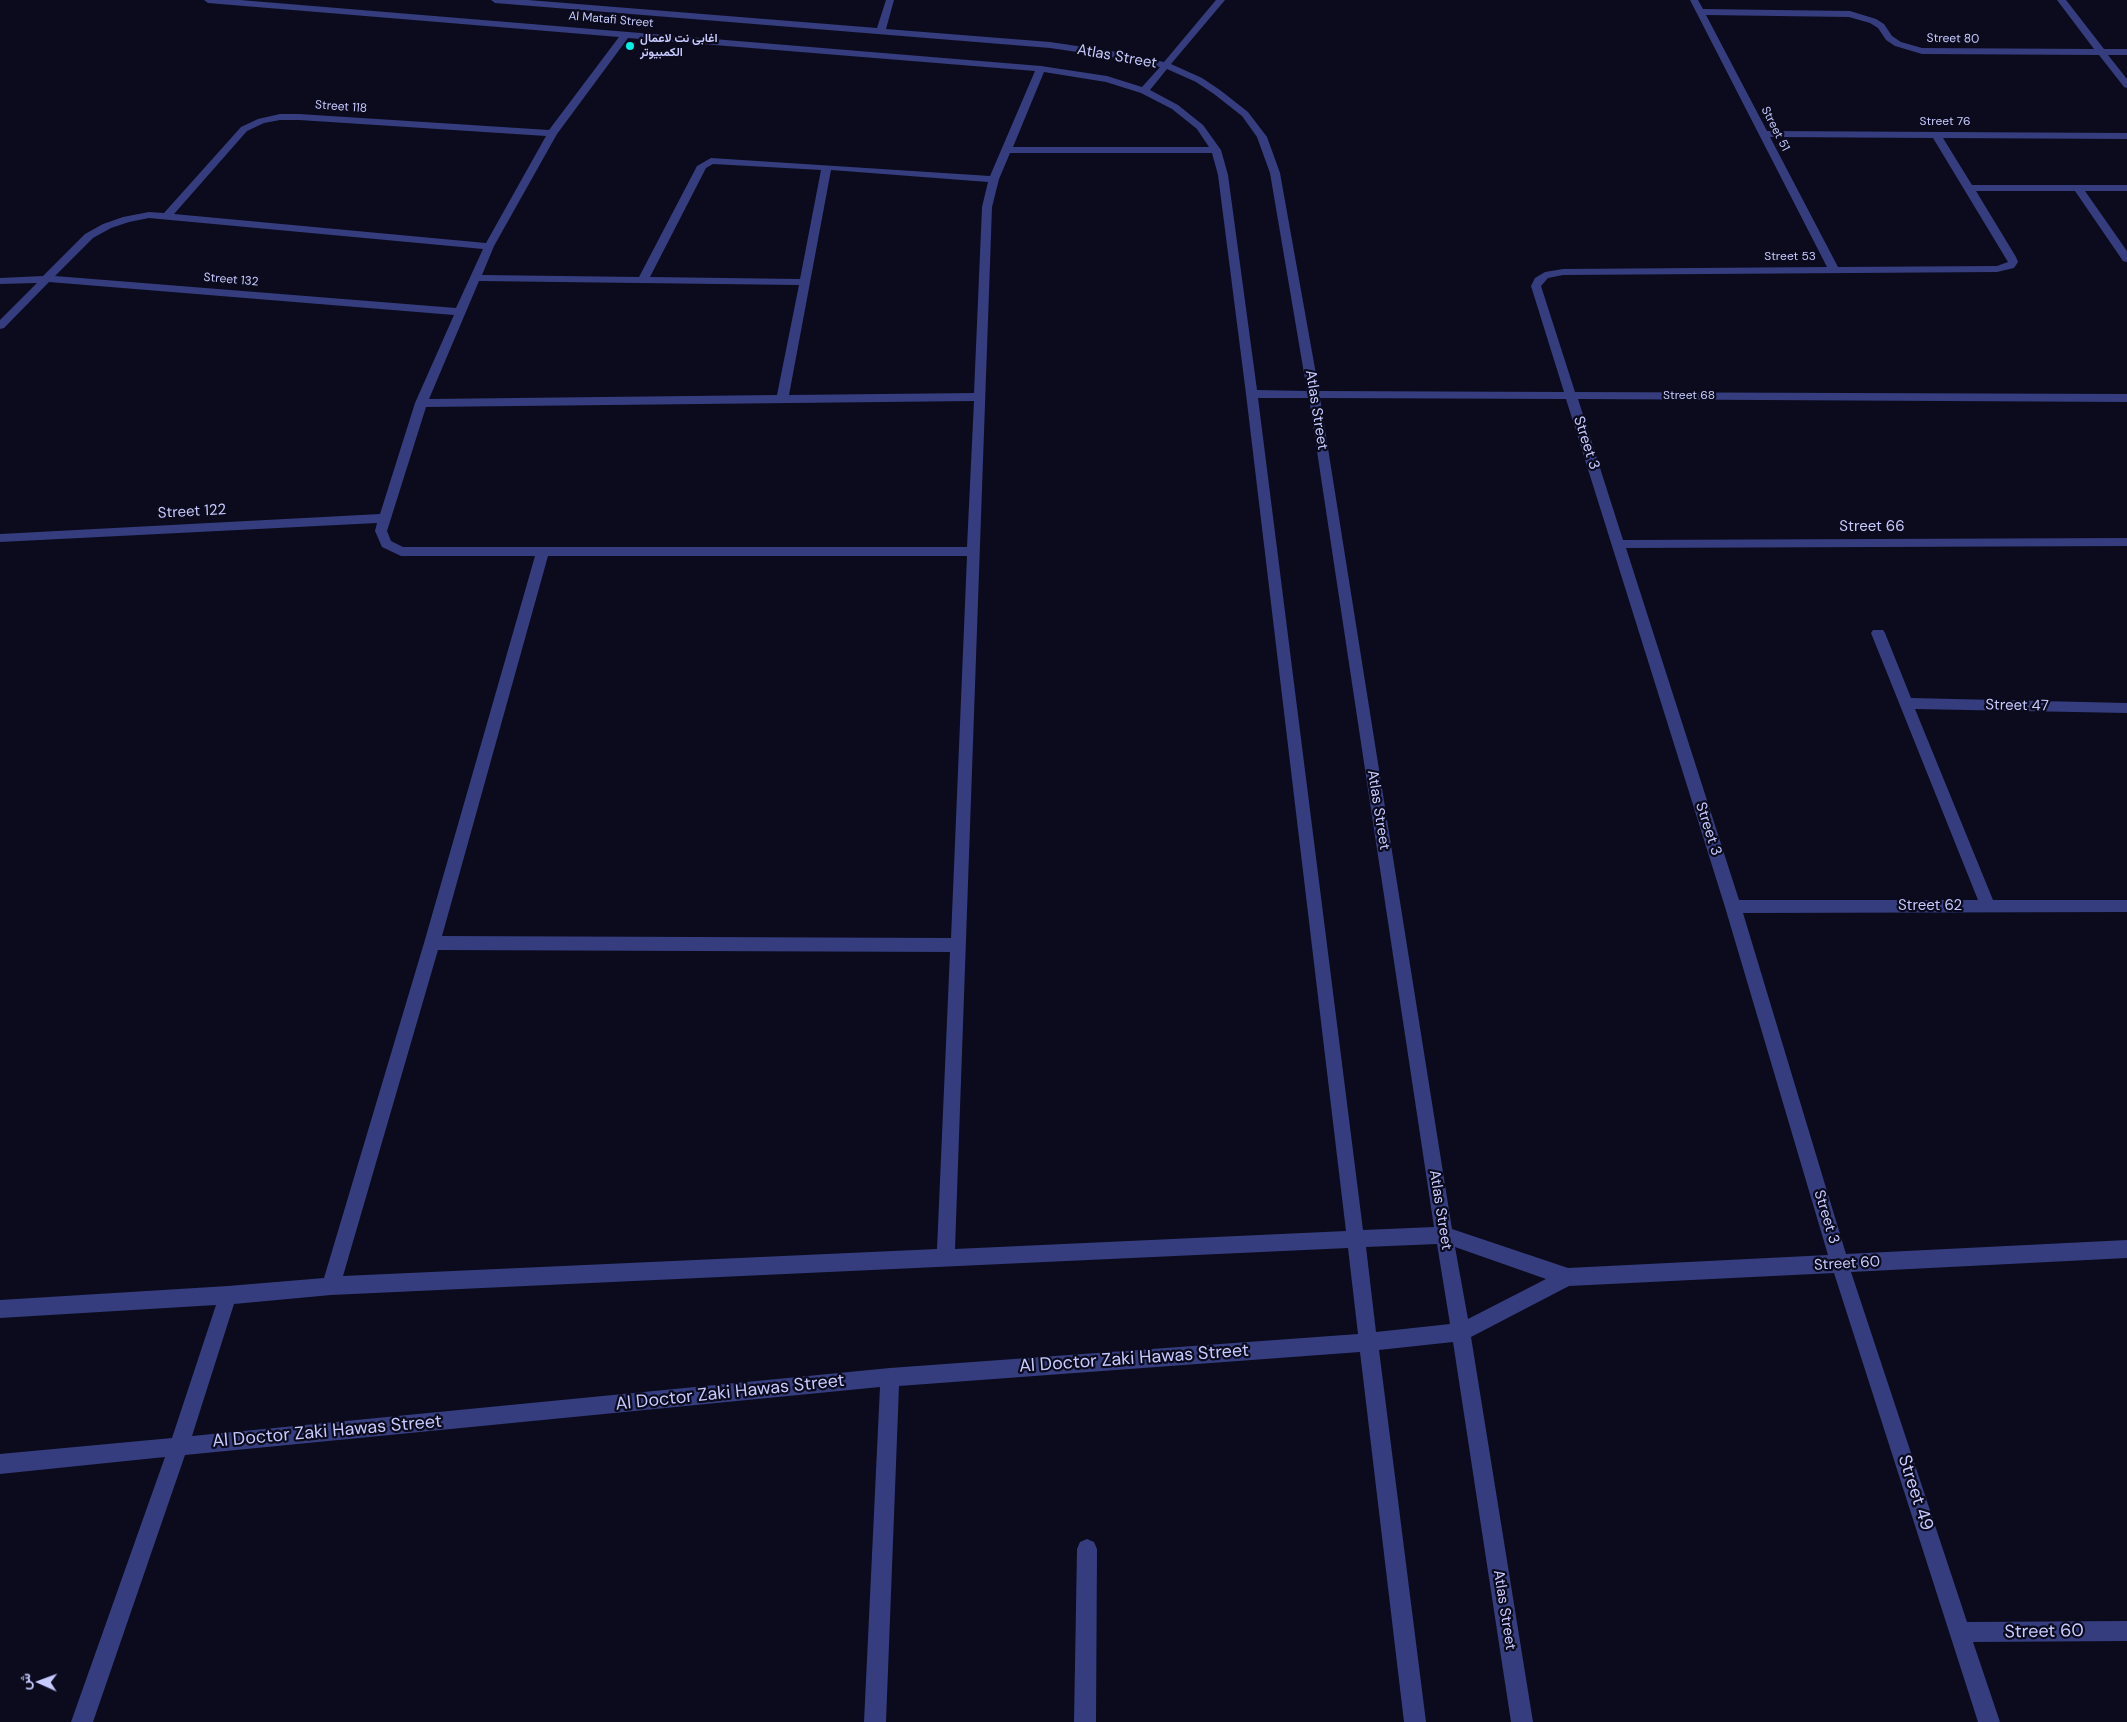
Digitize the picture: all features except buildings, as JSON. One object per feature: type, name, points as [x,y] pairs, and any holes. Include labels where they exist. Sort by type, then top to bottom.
[{"type":"street","name":"Al Matafi Street","points":[[208,0],[1040,68]]},
{"type":"street","name":"Al Matafi Street","points":[[495,0],[1050,45]]},
{"type":"street","points":[[881,30],[890,0]]},
{"type":"street","points":[[1144,90],[1221,0]]},
{"type":"street","name":"Street 51","points":[[1694,0],[1834,270]]},
{"type":"street","points":[[2061,0],[2127,85]]},
{"type":"street","name":"Street 80","points":[[1700,12],[1850,14],[1873,21],[1881,26],[1889,38],[1909,48],[1922,51],[2127,52]]},
{"type":"street","points":[[626,34],[552,134],[489,246],[420,403],[381,531],[386,544],[401,551],[974,551]]},
{"type":"street","name":"Atlas Street","points":[[1050,45],[1111,54],[1165,65],[1199,80],[1245,114],[1262,137],[1275,173],[1314,395],[1444,1235],[1522,1722]]},
{"type":"street","points":[[946,1256],[987,207],[994,179],[1040,68]]},
{"type":"street","name":"Atlas Street","points":[[1040,68],[1107,79],[1144,90],[1175,107],[1200,127],[1216,150],[1222,174],[1252,394],[1357,1237],[1415,1722]]},
{"type":"street","name":"Street 118","points":[[168,215],[244,129],[261,121],[280,117],[299,117],[552,134]]},
{"type":"street","name":"Street 76","points":[[1763,134],[2127,136]]},
{"type":"street","name":"Street 53","points":[[1570,396],[1536,286],[1545,275],[1564,272],[1997,269],[2010,266],[2013,262],[1936,135]]},
{"type":"street","points":[[1006,150],[1216,150]]},
{"type":"street","points":[[643,280],[702,166],[717,160],[827,166],[994,179]]},
{"type":"street","points":[[782,400],[827,166]]},
{"type":"street","points":[[1968,188],[2127,188]]},
{"type":"street","points":[[2078,188],[2127,259]]},
{"type":"street","points":[[0,326],[89,236],[106,226],[127,219],[149,215],[168,215],[489,246]]},
{"type":"street","points":[[474,278],[805,282]]},
{"type":"street","name":"Street 132","points":[[0,281],[46,279],[460,312]]},
{"type":"street","name":"Street 68","points":[[1252,394],[2127,398]]},
{"type":"street","name":"Street 3","points":[[1570,396],[1733,906],[1840,1264]]},
{"type":"street","points":[[420,403],[980,397]]},
{"type":"street","name":"Street 122","points":[[0,538],[385,518]]},
{"type":"street","name":"Street 66","points":[[1617,544],[2127,542]]},
{"type":"street","points":[[331,1286],[432,943],[543,552]]},
{"type":"street","points":[[1878,633],[1988,906]]},
{"type":"street","name":"Street 47","points":[[1907,703],[2127,708]]},
{"type":"street","name":"Street 62","points":[[1733,906],[2127,906]]},
{"type":"street","points":[[432,943],[957,945]]},
{"type":"street","points":[[0,1309],[228,1295],[331,1286],[1357,1237],[1444,1235]]},
{"type":"street","name":"Street 60","points":[[1444,1235],[1568,1277],[2127,1249]]},
{"type":"street","name":"Street 49","points":[[1840,1264],[1989,1722]]},
{"type":"street","name":"Street 60","points":[[1461,1332],[1568,1277]]},
{"type":"street","points":[[82,1722],[179,1446],[228,1295]]},
{"type":"street","name":"Al Doctor Zaki Hawas Street","points":[[0,1464],[890,1377],[1369,1342],[1461,1332]]},
{"type":"street","points":[[875,1722],[890,1377]]},
{"type":"street","points":[[1085,1722],[1087,1550]]},
{"type":"street","name":"Street 60","points":[[1961,1632],[2127,1631]]},
{"type":"place","name":"اغابى نت لاعمال الكمبيوتر","points":[[630,46]]}]
